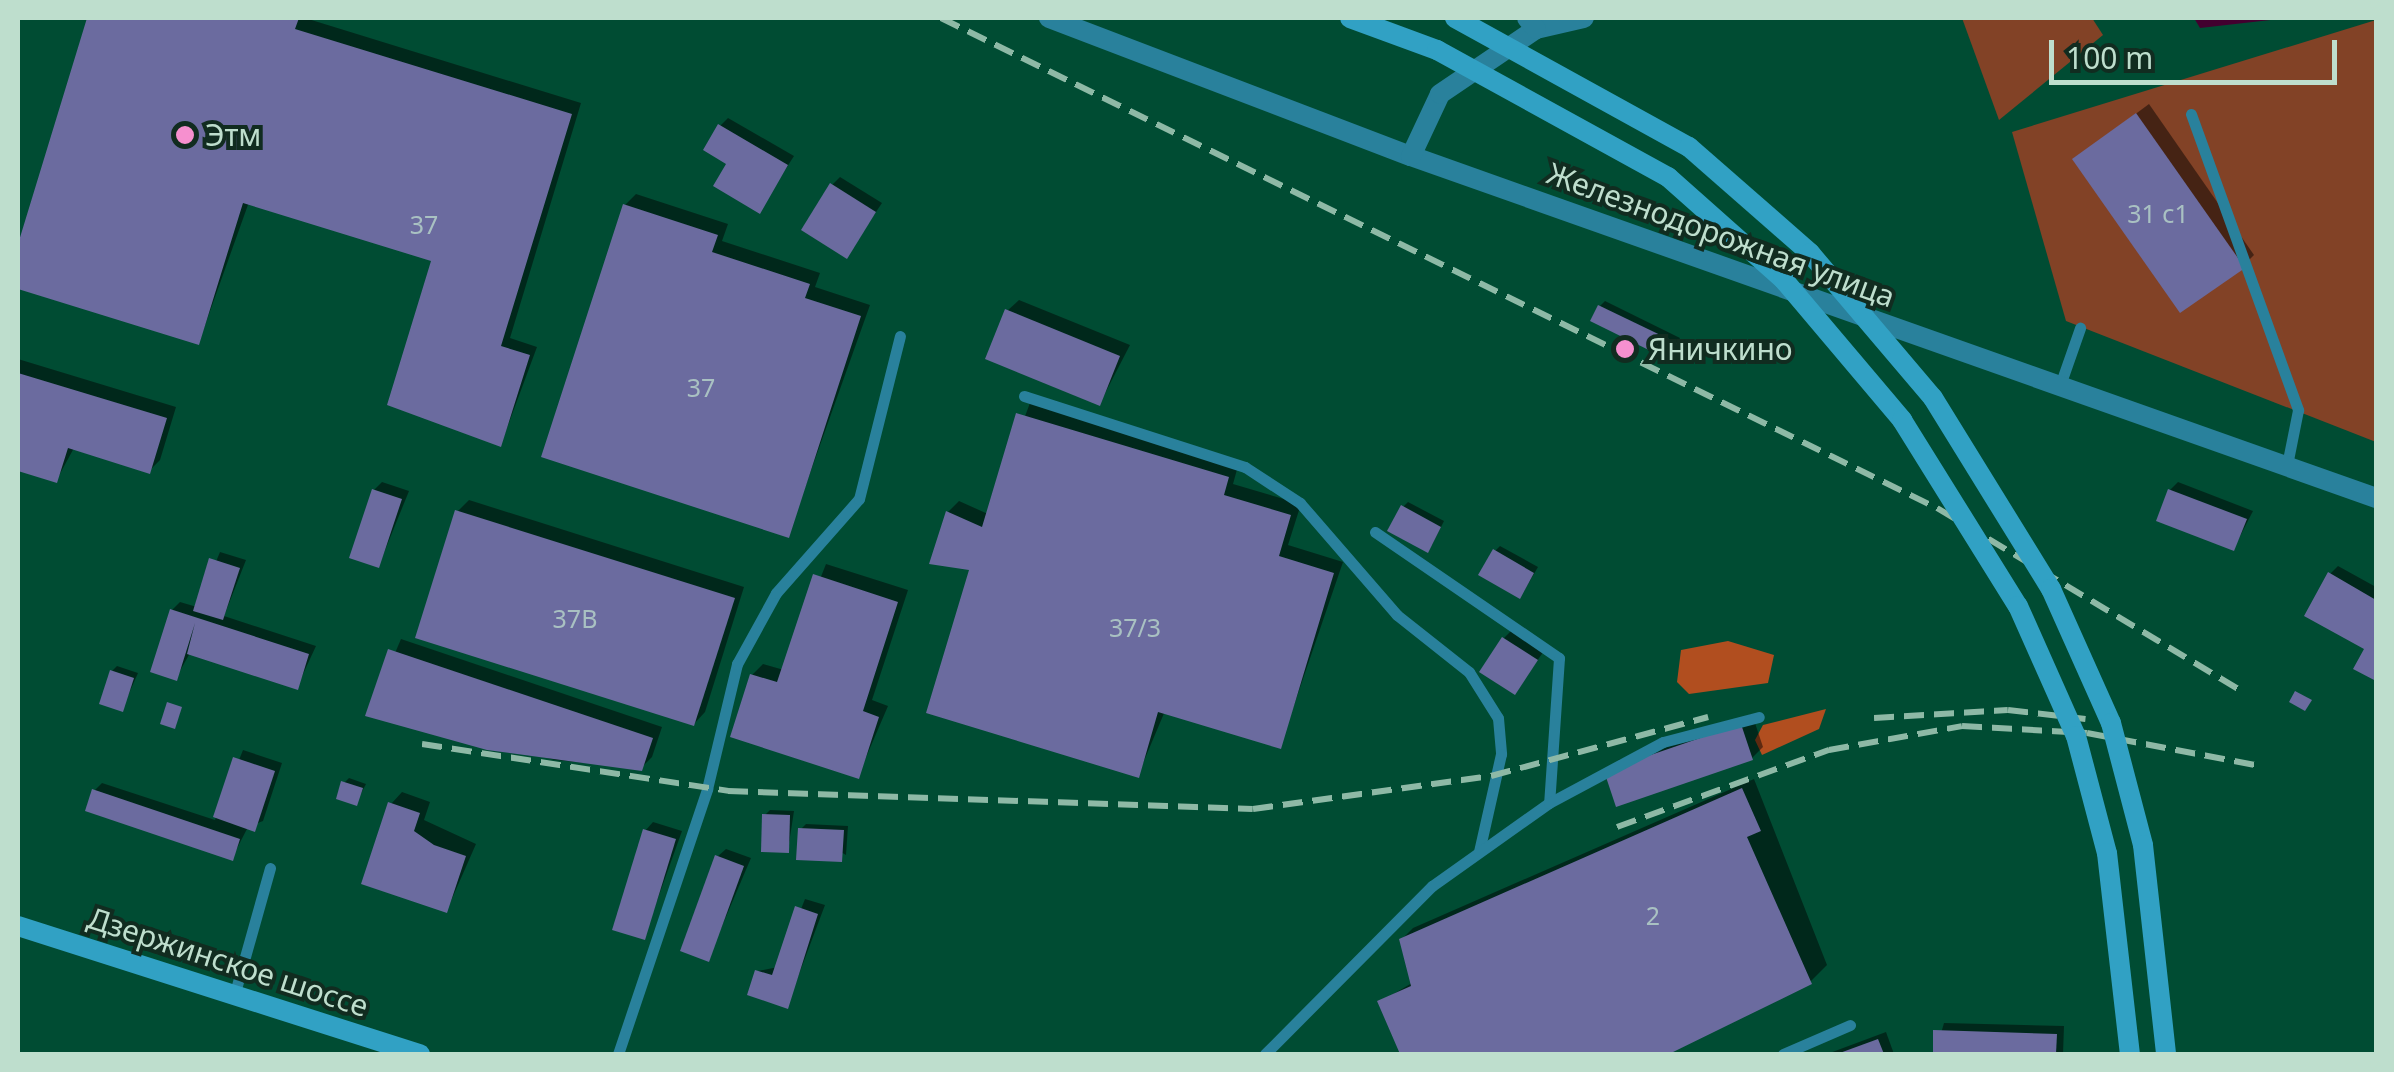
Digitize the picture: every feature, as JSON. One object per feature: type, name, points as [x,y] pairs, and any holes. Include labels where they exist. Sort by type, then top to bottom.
[{"type":"main road","points":[[1350,18],[1437,50],[1668,177],[1783,280],[1902,420],[2018,606],[2076,736],[2106,853],[2130,1054]]},
{"type":"main road","points":[[1455,18],[1689,147],[1810,254],[1932,398],[2051,589],[2111,724],[2143,845],[2166,1054]]},
{"type":"main road","name":"Дзержинское шоссе","points":[[18,926],[413,1054]]},
{"type":"street","name":"Железнодорожная улица","points":[[1049,18],[1411,156],[2376,498]]},
{"type":"street","points":[[1411,156],[1440,94],[1532,23],[1584,18]]},
{"type":"lane","points":[[2191,114],[2298,410],[2288,466]]},
{"type":"lane","points":[[2060,388],[2080,328]]},
{"type":"lane","points":[[618,1054],[708,788],[737,664],[776,593],[858,499],[900,336]]},
{"type":"lane","points":[[1024,396],[1245,467],[1300,503],[1396,615],[1470,672],[1498,718],[1501,754],[1478,852]]},
{"type":"lane","points":[[1374,532],[1559,658],[1549,803]]},
{"type":"lane","points":[[1265,1054],[1432,886],[1549,803],[1663,742],[1759,717]]},
{"type":"lane","points":[[234,996],[270,868]]},
{"type":"lane","points":[[1782,1054],[1850,1025]]},
{"type":"shaded area","points":[[1962,18],[2092,18],[2103,35],[1999,120]]},
{"type":"shaded area","points":[[2194,18],[2288,18],[2200,28]]},
{"type":"shaded area","points":[[2376,20],[2376,442],[2066,321],[2012,132]]},
{"type":"shaded area","points":[[1728,641],[1774,655],[1768,683],[1689,694],[1677,682],[1681,650]]},
{"type":"shaded area","points":[[1826,709],[1819,729],[1762,755],[1755,740],[1763,725]]},
{"type":"building","points":[[87,18],[299,18],[295,29],[572,114],[501,346],[530,355],[501,447],[387,405],[431,261],[243,203],[199,345],[18,289],[18,244]]},
{"type":"building","points":[[2136,113],[2245,268],[2180,313],[2072,159]]},
{"type":"building","points":[[718,124],[788,165],[760,214],[713,186],[726,164],[703,150]]},
{"type":"building","points":[[830,183],[876,212],[847,259],[801,230]]},
{"type":"building","points":[[623,204],[718,235],[712,252],[810,284],[805,298],[861,316],[789,538],[541,457]]},
{"type":"building","points":[[1598,305],[1677,343],[1669,360],[1590,321]]},
{"type":"building","points":[[1005,309],[1120,356],[1100,406],[985,359]]},
{"type":"building","points":[[18,373],[167,418],[150,474],[68,448],[57,483],[18,471]]},
{"type":"building","points":[[1016,413],[1229,477],[1224,495],[1291,515],[1279,556],[1334,573],[1281,749],[1158,712],[1139,778],[926,713],[969,570],[929,564],[946,511],[982,527]]},
{"type":"building","points":[[372,489],[402,499],[379,568],[349,558]]},
{"type":"building","points":[[2168,489],[2247,519],[2234,551],[2156,521]]},
{"type":"building","points":[[1401,505],[1441,527],[1428,553],[1387,531]]},
{"type":"building","points":[[455,510],[735,598],[694,726],[415,638]]},
{"type":"building","points":[[1493,549],[1534,573],[1520,599],[1478,575]]},
{"type":"building","points":[[209,558],[240,568],[223,620],[193,611]]},
{"type":"building","points":[[2328,572],[2376,600],[2376,681],[2353,669],[2364,649],[2304,616]]},
{"type":"building","points":[[813,574],[898,602],[863,711],[879,717],[859,779],[730,737],[750,674],[777,682]]},
{"type":"building","points":[[170,609],[309,654],[298,690],[187,654],[195,623],[177,681],[150,672]]},
{"type":"building","points":[[1502,637],[1538,660],[1515,695],[1479,672]]},
{"type":"building","points":[[388,649],[653,738],[642,771],[487,750],[365,716]]},
{"type":"building","points":[[110,670],[134,678],[123,712],[99,704]]},
{"type":"building","points":[[2295,691],[2312,700],[2305,711],[2289,702]]},
{"type":"building","points":[[167,702],[182,707],[175,729],[160,724]]},
{"type":"building","points":[[1741,724],[1753,760],[1616,807],[1604,771]]},
{"type":"building","points":[[233,757],[275,771],[255,832],[213,817]]},
{"type":"building","points":[[341,781],[363,788],[357,806],[336,799]]},
{"type":"building","points":[[1742,788],[1761,831],[1747,837],[1812,984],[1669,1054],[1400,1054],[1377,1001],[1411,986],[1399,939]]},
{"type":"building","points":[[92,789],[240,839],[233,861],[85,811]]},
{"type":"building","points":[[388,802],[420,813],[414,831],[434,845],[466,856],[447,913],[361,884]]},
{"type":"building","points":[[762,814],[790,815],[789,853],[761,852]]},
{"type":"building","points":[[798,828],[844,830],[842,862],[796,860]]},
{"type":"building","points":[[643,829],[676,839],[645,940],[612,930]]},
{"type":"building","points":[[715,855],[744,866],[709,962],[680,951]]},
{"type":"building","points":[[795,906],[818,914],[788,1009],[747,995],[755,970],[772,975]]},
{"type":"building","points":[[1933,1030],[2057,1034],[2056,1054],[1933,1054]]},
{"type":"building","points":[[1878,1039],[1884,1054],[1837,1054]]},
{"type":"railway","points":[[941,18],[1937,508],[2241,691]]},
{"type":"railway","points":[[1874,718],[2008,710],[2085,719]]},
{"type":"railway","points":[[422,744],[728,791],[1253,809],[1491,776],[1708,717]]},
{"type":"railway","points":[[1617,827],[1829,750],[1962,726],[2087,733],[2255,765]]},
{"type":"place","name":"Этм","points":[[185,135]]},
{"type":"place","name":"Яничкино","points":[[1625,349]]}]
